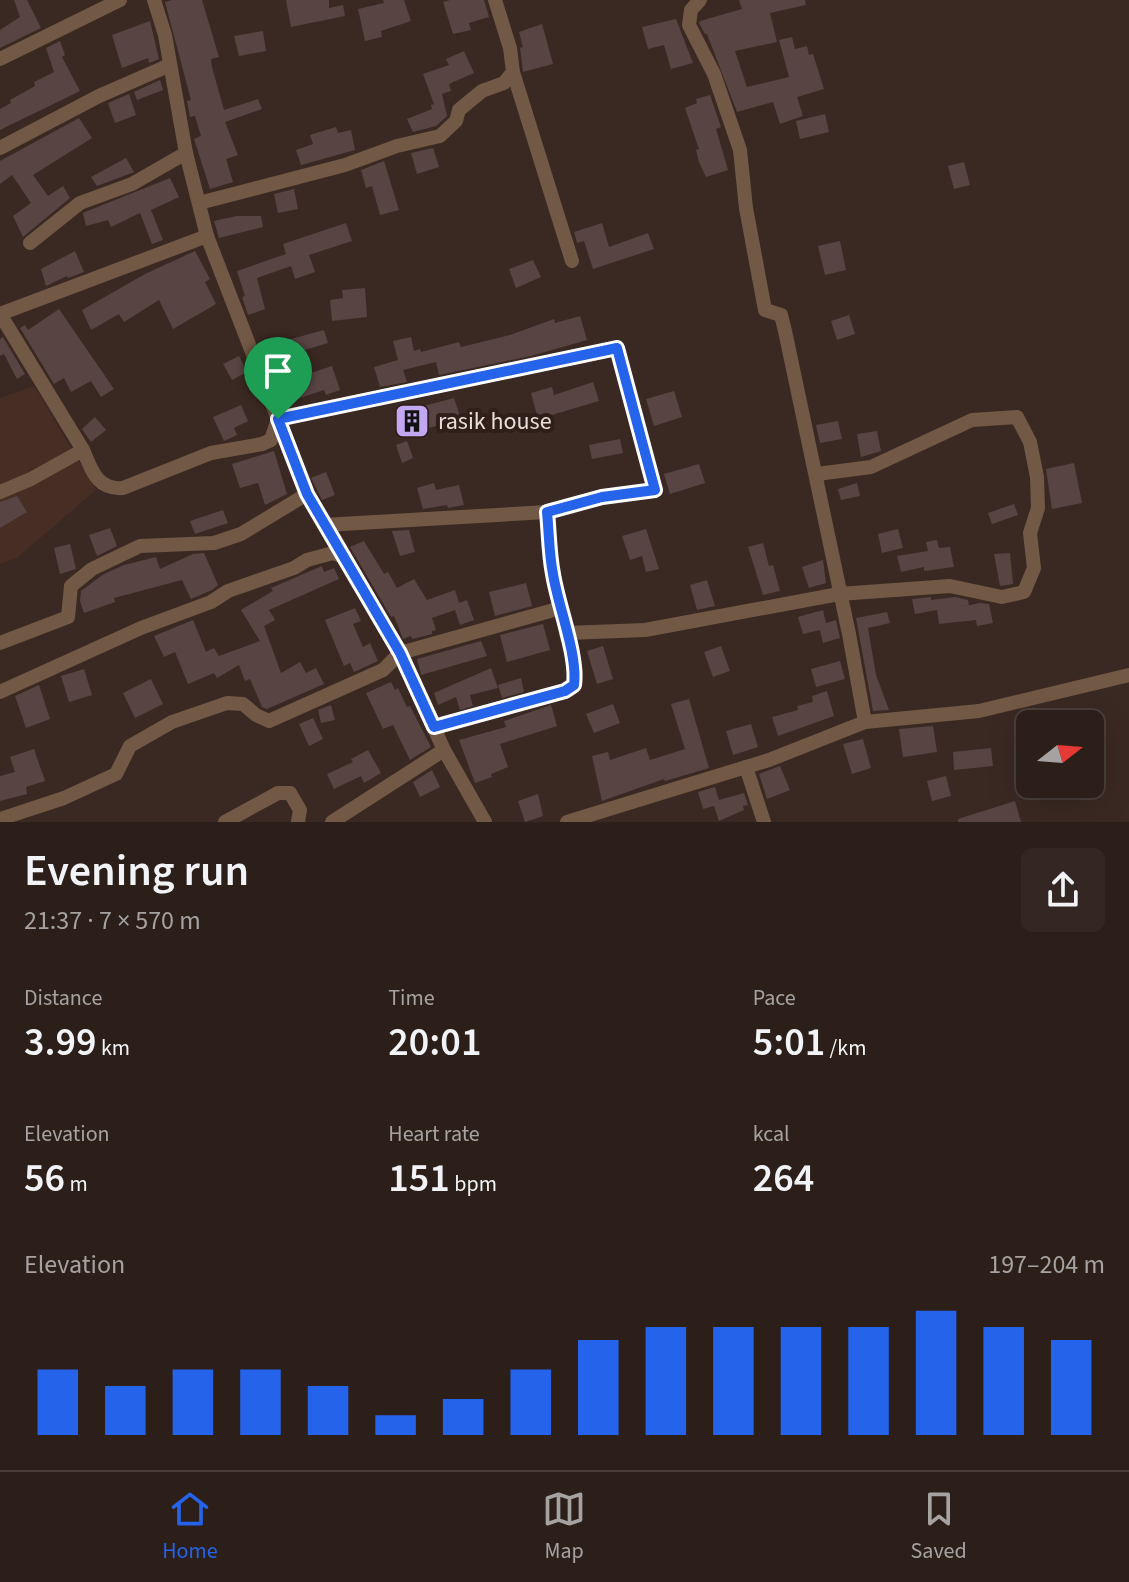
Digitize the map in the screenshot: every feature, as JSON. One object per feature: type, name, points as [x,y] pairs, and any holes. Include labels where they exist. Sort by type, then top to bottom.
[{"type":"street","points":[[0,59],[120,0]]},
{"type":"street","points":[[154,0],[207,236],[307,494],[400,653],[444,750],[485,822]]},
{"type":"street","points":[[495,0],[510,48],[513,72],[572,261]]},
{"type":"street","points":[[700,0],[691,10],[689,25],[714,74],[740,150],[746,208],[765,310],[781,315],[817,474],[865,722]]},
{"type":"street","points":[[0,148],[99,96],[170,65]]},
{"type":"street","points":[[199,203],[345,165],[397,146],[440,136],[456,121],[459,110],[482,91],[504,83],[513,72]]},
{"type":"street","points":[[30,243],[80,203],[132,184],[186,153]]},
{"type":"street","points":[[207,236],[0,314],[83,450],[93,472],[104,486],[111,489],[123,488],[211,453],[262,444],[271,440],[278,419]]},
{"type":"street","points":[[278,419],[617,348],[655,490],[602,497],[547,512],[324,525]]},
{"type":"street","points":[[566,633],[645,630],[839,594],[950,586],[1002,597],[1024,592],[1034,568],[1030,533],[1038,508],[1037,477],[1030,442],[1017,417],[972,420],[871,467],[817,474]]},
{"type":"street","points":[[0,492],[83,450]]},
{"type":"street","points":[[0,643],[68,617],[71,586],[92,569],[140,546],[214,543],[241,534],[307,494]]},
{"type":"street","points":[[434,727],[565,691],[574,685],[576,672],[552,573],[547,512]]},
{"type":"street","points":[[0,692],[141,628],[211,602],[228,591],[294,568],[307,560],[333,553],[341,556]]},
{"type":"street","points":[[0,819],[64,798],[116,774],[130,746],[172,722],[227,703],[243,704],[269,721],[383,670],[400,653],[561,608]]},
{"type":"street","points":[[567,822],[746,767],[865,722],[979,711],[1129,675]]},
{"type":"street","points":[[332,822],[444,750]]},
{"type":"street","points":[[746,767],[764,822]]},
{"type":"street","points":[[225,822],[278,793],[290,793],[300,810],[298,822]]},
{"type":"shaded area","points":[[34,386],[96,490],[18,557],[0,564],[0,398]]},
{"type":"building","points":[[14,0],[27,0],[41,28],[0,48],[0,30],[20,17]]},
{"type":"building","points":[[202,0],[219,57],[211,59],[224,110],[258,99],[262,109],[225,122],[238,155],[226,159],[233,182],[210,189],[194,139],[201,136],[195,116],[190,117],[187,101],[191,100],[165,2]]},
{"type":"building","points":[[286,0],[329,0],[329,8],[343,5],[345,16],[291,27]]},
{"type":"building","points":[[383,0],[404,0],[411,21],[381,31],[382,37],[365,41],[358,9],[384,3]]},
{"type":"building","points":[[484,0],[489,17],[469,23],[471,30],[453,34],[443,2]]},
{"type":"building","points":[[739,0],[805,0],[806,5],[770,13],[777,42],[735,51],[747,87],[789,77],[779,40],[792,37],[795,49],[807,46],[809,55],[813,54],[824,89],[797,97],[803,116],[780,124],[773,102],[737,112],[707,34],[699,23],[742,9]]},
{"type":"building","points":[[676,19],[693,63],[671,69],[664,45],[648,49],[642,27]]},
{"type":"building","points":[[150,21],[159,59],[149,63],[148,58],[122,68],[112,35]]},
{"type":"building","points":[[542,24],[553,64],[523,72],[520,48],[523,47],[519,32]]},
{"type":"building","points":[[263,31],[266,51],[239,56],[234,36]]},
{"type":"building","points":[[60,41],[65,55],[62,57],[80,91],[0,130],[0,109],[35,86],[34,82],[54,72],[46,48]]},
{"type":"building","points":[[464,51],[474,73],[449,84],[451,91],[442,94],[447,116],[436,126],[413,132],[407,119],[432,109],[431,105],[434,104],[423,74],[449,65],[446,59]]},
{"type":"building","points":[[160,80],[163,90],[137,100],[134,92]]},
{"type":"building","points":[[129,94],[136,115],[115,123],[108,103]]},
{"type":"building","points":[[710,95],[721,127],[716,129],[728,170],[706,177],[685,108],[697,103],[696,99]]},
{"type":"building","points":[[825,114],[829,132],[800,139],[796,121]]},
{"type":"building","points":[[79,118],[92,138],[33,175],[48,196],[63,186],[70,198],[23,237],[13,216],[31,203],[12,175],[0,184],[0,161]]},
{"type":"building","points":[[336,127],[338,133],[351,130],[355,150],[301,165],[296,150],[313,144],[310,135]]},
{"type":"building","points":[[433,148],[439,167],[417,174],[411,153]]},
{"type":"building","points":[[126,158],[134,172],[97,186],[91,177]]},
{"type":"building","points":[[384,161],[399,210],[380,215],[372,186],[366,188],[361,170]]},
{"type":"building","points":[[964,162],[970,185],[954,189],[948,166]]},
{"type":"building","points":[[170,178],[179,197],[151,210],[163,240],[152,244],[140,213],[111,227],[108,220],[86,226],[83,213]]},
{"type":"building","points":[[294,189],[298,209],[278,213],[274,194]]},
{"type":"building","points":[[237,216],[261,216],[263,227],[219,238],[214,221]]},
{"type":"building","points":[[346,223],[352,241],[309,255],[315,272],[295,279],[291,266],[257,278],[265,309],[248,315],[237,271],[286,254],[283,244]]},
{"type":"building","points":[[602,223],[609,247],[648,233],[654,249],[593,269],[584,241],[577,243],[574,232]]},
{"type":"building","points":[[840,241],[846,270],[825,275],[818,246]]},
{"type":"building","points":[[75,251],[84,272],[46,286],[41,269]]},
{"type":"building","points":[[195,251],[210,279],[205,282],[216,304],[173,329],[159,300],[124,322],[119,314],[91,330],[82,310],[145,274]]},
{"type":"building","points":[[533,260],[541,277],[516,288],[509,269]]},
{"type":"building","points":[[365,288],[367,317],[332,321],[330,300],[343,298],[342,290]]},
{"type":"building","points":[[59,309],[114,389],[101,397],[91,381],[71,392],[64,378],[54,384],[20,328],[25,325],[28,330]]},
{"type":"building","points":[[849,315],[855,334],[837,340],[831,321]]},
{"type":"building","points":[[580,316],[587,340],[531,356],[439,375],[436,362],[403,370],[407,382],[380,387],[374,367],[398,360],[393,341],[411,337],[414,351],[420,349],[421,352],[459,342],[461,347],[510,335],[554,319],[555,323]]},
{"type":"building","points":[[324,330],[328,343],[278,358],[273,344]]},
{"type":"building","points":[[3,337],[25,374],[17,379],[4,354],[0,356],[0,339]]},
{"type":"building","points":[[239,356],[247,372],[232,380],[223,364]]},
{"type":"building","points":[[332,366],[340,390],[326,395],[324,390],[294,400],[289,385],[307,379],[305,375]]},
{"type":"building","points":[[593,382],[599,401],[538,419],[531,393],[552,387],[554,395]]},
{"type":"building","points":[[674,391],[682,417],[654,426],[646,399]]},
{"type":"building","points":[[454,398],[461,419],[407,434],[401,412]]},
{"type":"building","points":[[241,405],[248,421],[234,428],[237,435],[224,441],[213,417]]},
{"type":"building","points":[[95,417],[106,430],[91,442],[82,429]]},
{"type":"building","points":[[838,421],[842,439],[820,443],[816,425]]},
{"type":"building","points":[[877,431],[881,451],[861,457],[857,434]]},
{"type":"building","points":[[620,439],[623,453],[592,459],[589,445]]},
{"type":"building","points":[[407,441],[413,458],[402,463],[396,445]]},
{"type":"building","points":[[274,451],[287,494],[265,505],[258,483],[240,488],[232,464]]},
{"type":"building","points":[[1074,463],[1082,503],[1052,509],[1046,469]]},
{"type":"building","points":[[699,464],[705,483],[670,494],[664,474]]},
{"type":"building","points":[[326,472],[335,495],[322,500],[311,478]]},
{"type":"building","points":[[434,483],[436,490],[459,485],[464,505],[423,509],[417,488]]},
{"type":"building","points":[[857,483],[860,496],[841,500],[838,489]]},
{"type":"building","points":[[17,496],[27,512],[0,528],[0,502]]},
{"type":"building","points":[[1014,504],[1018,515],[992,524],[988,513]]},
{"type":"building","points":[[223,510],[228,523],[195,534],[190,521]]},
{"type":"building","points":[[110,528],[117,546],[97,556],[89,535]]},
{"type":"building","points":[[646,529],[659,569],[646,572],[642,556],[630,560],[622,536]]},
{"type":"building","points":[[898,529],[903,548],[882,553],[878,534]]},
{"type":"building","points":[[409,530],[415,552],[400,556],[392,531]]},
{"type":"building","points":[[937,540],[939,548],[950,547],[954,567],[924,571],[924,567],[901,572],[897,556],[928,551],[926,542]]},
{"type":"building","points":[[364,541],[384,574],[388,572],[397,588],[414,579],[427,600],[455,590],[459,603],[467,600],[474,620],[460,625],[455,610],[432,618],[436,630],[432,634],[403,639],[394,616],[391,617],[350,547]]},
{"type":"building","points":[[763,543],[780,591],[763,595],[748,547]]},
{"type":"building","points":[[70,544],[76,569],[60,574],[54,548]]},
{"type":"building","points":[[204,553],[218,585],[212,590],[191,599],[182,580],[114,598],[115,602],[84,613],[81,591],[104,574],[156,557],[160,569],[193,554]]},
{"type":"building","points":[[1010,553],[1013,584],[1000,586],[994,554]]},
{"type":"building","points":[[823,560],[826,583],[809,588],[802,567]]},
{"type":"building","points":[[322,566],[324,572],[334,568],[339,579],[269,610],[275,620],[264,626],[281,673],[300,662],[306,673],[316,668],[324,684],[267,709],[262,707],[250,679],[245,681],[239,665],[217,678],[214,673],[188,684],[175,652],[164,657],[154,636],[193,620],[206,652],[214,648],[219,656],[260,641],[241,610],[273,591],[271,588]]},
{"type":"building","points":[[707,580],[715,606],[697,610],[690,585]]},
{"type":"building","points":[[526,583],[532,606],[495,616],[489,592]]},
{"type":"building","points":[[931,597],[931,600],[955,597],[968,600],[969,605],[955,608],[989,604],[993,623],[977,626],[976,620],[939,624],[937,610],[915,614],[912,599]]},
{"type":"building","points":[[355,608],[361,621],[353,624],[363,647],[370,643],[378,661],[354,672],[350,663],[344,666],[325,620]]},
{"type":"building","points":[[823,610],[826,623],[836,620],[840,638],[823,643],[820,630],[803,634],[798,617]]},
{"type":"building","points":[[887,612],[890,623],[868,628],[876,675],[889,710],[873,711],[856,618]]},
{"type":"building","points":[[543,624],[550,650],[507,662],[500,635]]},
{"type":"building","points":[[481,641],[487,656],[421,675],[417,659]]},
{"type":"building","points":[[603,646],[613,679],[597,684],[587,651]]},
{"type":"building","points":[[721,646],[730,671],[713,677],[704,652]]},
{"type":"building","points":[[840,661],[845,679],[816,687],[811,669]]},
{"type":"building","points":[[491,668],[498,688],[470,695],[473,706],[460,710],[456,697],[438,705],[434,693]]},
{"type":"building","points":[[84,669],[92,695],[69,702],[61,676]]},
{"type":"building","points":[[521,678],[524,692],[502,698],[498,685]]},
{"type":"building","points":[[151,679],[163,704],[135,718],[123,693]]},
{"type":"building","points":[[391,682],[395,690],[398,688],[407,707],[410,706],[431,747],[410,760],[393,725],[383,729],[366,693]]},
{"type":"building","points":[[39,685],[50,719],[26,728],[15,696]]},
{"type":"building","points":[[827,691],[834,716],[778,736],[772,717],[798,710],[797,706],[813,702],[812,696]]},
{"type":"building","points":[[689,699],[709,768],[664,779],[602,801],[592,756],[608,752],[610,760],[646,748],[650,760],[685,749],[671,704]]},
{"type":"building","points":[[613,704],[620,723],[594,733],[586,714]]},
{"type":"building","points":[[331,705],[335,720],[321,723],[318,710]]},
{"type":"building","points":[[551,705],[557,726],[500,744],[508,767],[475,783],[459,740],[506,727],[504,721]]},
{"type":"building","points":[[313,718],[323,739],[309,746],[299,724]]},
{"type":"building","points":[[751,724],[758,747],[733,755],[726,731]]},
{"type":"building","points":[[933,726],[937,752],[903,757],[899,729]]},
{"type":"building","points":[[863,739],[871,768],[852,774],[843,744]]},
{"type":"building","points":[[991,748],[993,766],[954,770],[953,752]]},
{"type":"building","points":[[34,749],[45,781],[26,787],[27,794],[0,801],[0,776],[15,772],[10,757]]},
{"type":"building","points":[[368,750],[381,773],[364,783],[361,776],[334,789],[327,774],[353,762],[351,759]]},
{"type":"building","points":[[780,766],[790,790],[767,799],[759,774]]},
{"type":"building","points":[[432,770],[440,787],[420,797],[413,782]]},
{"type":"building","points":[[946,776],[951,796],[932,801],[927,781]]},
{"type":"building","points":[[715,787],[719,800],[744,793],[748,805],[743,806],[744,810],[719,821],[714,806],[703,809],[698,792]]},
{"type":"building","points":[[538,794],[543,816],[525,822],[518,801]]},
{"type":"building","points":[[1015,801],[1021,822],[958,822],[958,819]]},
{"type":"place","name":"rasik house","points":[[412,421]]},
{"type":"route","points":[[617,348],[655,490],[602,497],[547,512],[552,573],[576,672],[574,685],[565,691],[434,727],[400,653],[307,494],[278,419],[617,348]]}]
